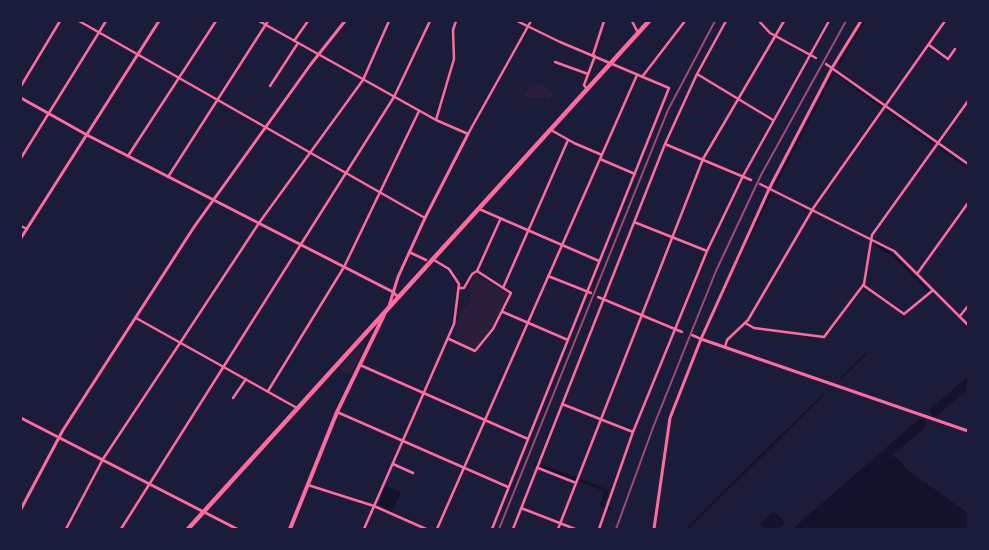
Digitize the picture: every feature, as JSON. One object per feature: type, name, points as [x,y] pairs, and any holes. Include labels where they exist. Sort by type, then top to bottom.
[{"type":"highway","points":[[188,529],[649,21]]},
{"type":"main road","points":[[290,529],[337,412],[388,309]]},
{"type":"street","points":[[21,86],[60,21]]},
{"type":"street","points":[[79,21],[424,218]]},
{"type":"street","points":[[21,158],[106,21]]},
{"type":"street","points":[[21,238],[159,21]]},
{"type":"street","points":[[128,156],[216,21]]},
{"type":"street","points":[[259,21],[419,111],[468,134]]},
{"type":"street","points":[[168,176],[268,21]]},
{"type":"street","points":[[294,41],[308,21]]},
{"type":"street","points":[[21,509],[59,438],[214,200],[318,54],[345,21]]},
{"type":"street","points":[[66,529],[103,459],[259,223],[363,80],[389,21]]},
{"type":"street","points":[[121,529],[394,97],[430,21]]},
{"type":"street","points":[[436,120],[454,59],[453,30],[456,21]]},
{"type":"street","points":[[492,529],[669,88],[517,21]]},
{"type":"street","points":[[388,309],[393,292],[424,218],[531,21]]},
{"type":"street","points":[[588,89],[584,85],[604,21]]},
{"type":"street","points":[[632,21],[634,30],[638,34]]},
{"type":"street","points":[[642,77],[685,21]]},
{"type":"street","points":[[513,529],[665,144],[696,74],[726,21]]},
{"type":"street","points":[[759,21],[775,36],[816,58]]},
{"type":"street","points":[[558,529],[702,159],[784,21]]},
{"type":"street","points":[[599,529],[633,432],[707,250],[743,176],[829,21]]},
{"type":"street","points":[[654,529],[670,418],[701,339],[769,189],[832,68],[860,21]]},
{"type":"street","points":[[725,348],[727,340],[745,323],[812,210],[945,21]]},
{"type":"street","points":[[270,86],[298,43]]},
{"type":"street","points":[[928,45],[948,59],[955,49]]},
{"type":"street","points":[[555,62],[588,74]]},
{"type":"street","points":[[826,64],[968,164]]},
{"type":"street","points":[[696,74],[773,120]]},
{"type":"street","points":[[437,529],[637,75]]},
{"type":"street","points":[[21,98],[87,135],[393,292],[399,297]]},
{"type":"street","points":[[745,323],[754,328],[824,337],[863,285],[871,240],[968,101]]},
{"type":"street","points":[[268,391],[344,267],[419,111]]},
{"type":"street","points":[[551,130],[602,155]]},
{"type":"street","points":[[503,288],[568,140]]},
{"type":"street","points":[[665,144],[751,180]]},
{"type":"street","points":[[600,159],[635,174]]},
{"type":"street","points":[[760,184],[894,251],[968,325]]},
{"type":"street","points":[[917,274],[968,203]]},
{"type":"street","points":[[479,209],[500,220],[599,261]]},
{"type":"street","points":[[459,288],[464,288],[472,274],[477,271],[500,220]]},
{"type":"street","points":[[634,222],[707,250]]},
{"type":"street","points":[[21,226],[26,229]]},
{"type":"street","points":[[409,252],[426,260]]},
{"type":"street","points":[[364,529],[449,339],[459,288],[449,269],[434,260]]},
{"type":"street","points":[[449,339],[475,351],[503,312],[511,293],[477,271]]},
{"type":"street","points":[[548,276],[591,293]]},
{"type":"street","points":[[863,285],[904,314],[933,290]]},
{"type":"street","points":[[598,296],[682,332]]},
{"type":"street","points":[[959,317],[968,306]]},
{"type":"street","points":[[503,312],[568,340]]},
{"type":"street","points":[[136,318],[298,409]]},
{"type":"street","points":[[692,335],[968,431]]},
{"type":"street","points":[[359,365],[528,439]]},
{"type":"street","points":[[233,398],[246,379]]},
{"type":"street","points":[[562,404],[633,432]]},
{"type":"street","points":[[337,412],[508,487]]},
{"type":"street","points":[[21,418],[237,529]]},
{"type":"street","points":[[393,464],[414,473]]},
{"type":"street","points":[[538,467],[576,482]]},
{"type":"street","points":[[308,485],[374,506],[426,529]]},
{"type":"street","points":[[521,508],[575,529]]},
{"type":"shaded area","points":[[538,83],[554,92],[551,97],[547,100],[543,97],[523,97],[530,86],[535,88]]},
{"type":"shaded area","points":[[475,274],[505,292],[508,296],[492,328],[475,348],[459,342],[455,336],[461,309],[467,307],[471,302],[469,287]]},
{"type":"shaded area","points":[[363,343],[365,345],[351,375],[340,370]]},
{"type":"shaded area","points":[[893,456],[906,469],[968,513],[968,529],[806,529],[860,481]]},
{"type":"shaded area","points":[[536,462],[609,490],[605,505],[613,508],[612,511],[600,506],[604,491],[535,465]]},
{"type":"shaded area","points":[[386,486],[401,492],[392,512],[378,505]]},
{"type":"shaded area","points":[[774,511],[785,523],[778,529],[764,529],[760,524]]},
{"type":"waterway","points":[[860,29],[865,21]]},
{"type":"waterway","points":[[855,38],[857,33]]},
{"type":"waterway","points":[[845,53],[852,42]]},
{"type":"waterway","points":[[838,65],[844,55]]},
{"type":"waterway","points":[[835,73],[849,83]]},
{"type":"waterway","points":[[826,87],[833,74]]},
{"type":"waterway","points":[[851,85],[881,106]]},
{"type":"waterway","points":[[821,97],[824,90]]},
{"type":"waterway","points":[[811,116],[820,99]]},
{"type":"waterway","points":[[887,110],[933,143]]},
{"type":"waterway","points":[[774,187],[810,118]]},
{"type":"waterway","points":[[939,147],[957,160]]},
{"type":"waterway","points":[[959,161],[968,167]]},
{"type":"waterway","points":[[738,261],[771,193]]},
{"type":"waterway","points":[[873,244],[892,254],[928,290]]},
{"type":"waterway","points":[[841,378],[866,354]]},
{"type":"waterway","points":[[935,411],[968,383]]},
{"type":"waterway","points":[[687,529],[823,395]]},
{"type":"waterway","points":[[800,529],[921,424]]},
{"type":"railway","points":[[499,529],[668,110],[715,21]]},
{"type":"railway","points":[[616,529],[654,425],[716,271],[761,175],[846,21]]}]
